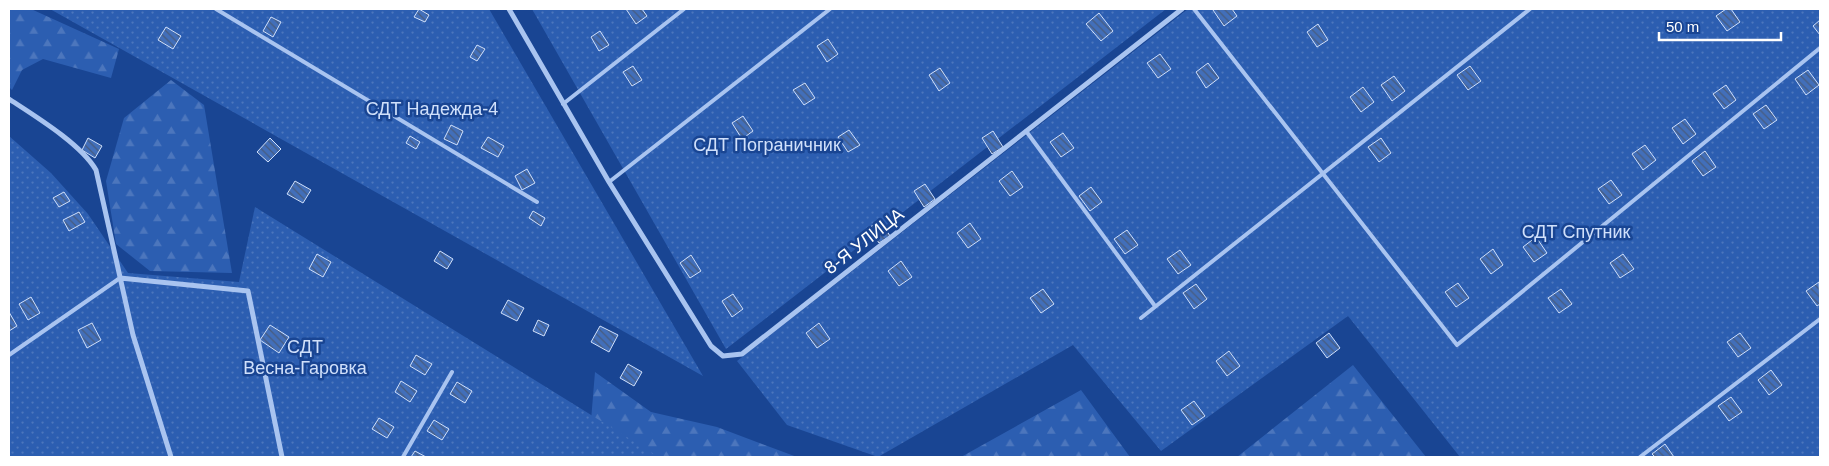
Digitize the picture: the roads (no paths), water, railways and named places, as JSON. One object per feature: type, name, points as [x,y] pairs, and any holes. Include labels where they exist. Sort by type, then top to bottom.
[{"type":"street","name":"8-Я УЛИЦА","points":[[508,9],[608,182],[711,346],[723,356],[742,354],[1182,9]]},
{"type":"street","points":[[9,99],[50,126],[90,160],[96,170],[133,335],[171,457]]},
{"type":"street","points":[[120,278],[248,291],[282,457]]},
{"type":"lane","points":[[216,9],[537,202]]},
{"type":"lane","points":[[563,104],[684,9]]},
{"type":"lane","points":[[608,182],[830,9]]},
{"type":"lane","points":[[1194,9],[1457,345],[1820,48]]},
{"type":"lane","points":[[1141,318],[1530,9]]},
{"type":"lane","points":[[1026,131],[1155,306]]},
{"type":"lane","points":[[9,355],[120,278]]},
{"type":"lane","points":[[1640,457],[1820,319]]},
{"type":"lane","points":[[403,457],[452,372]]},
{"type":"park label","name":"СДТ Надежда-4","points":[[432,109]]},
{"type":"park label","name":"СДТ Пограничник","points":[[767,145]]},
{"type":"park label","name":"СДТ Спутник","points":[[1576,232]]},
{"type":"park label","name":"СДТ Весна-Гаровка","points":[[305,357]]}]
